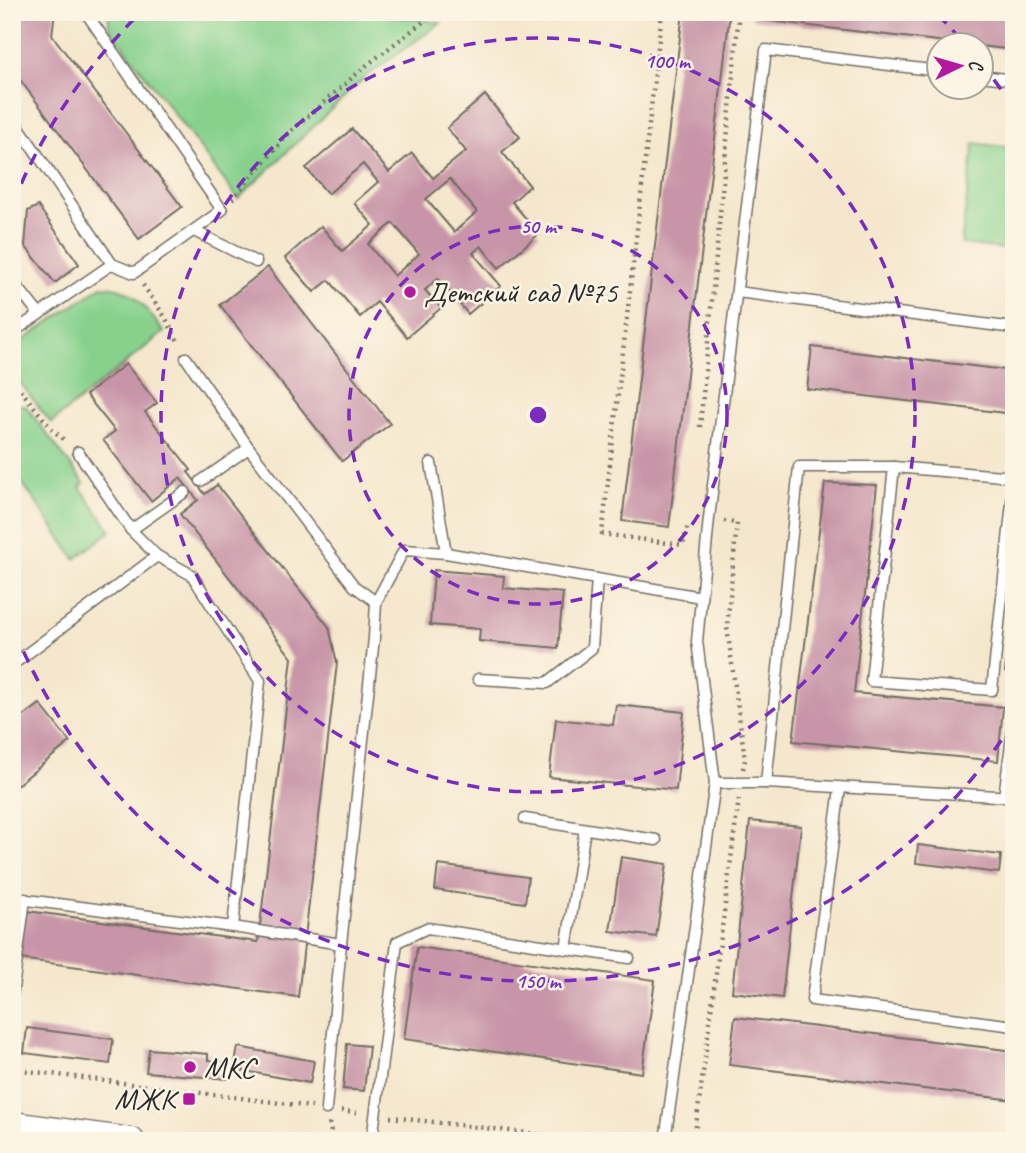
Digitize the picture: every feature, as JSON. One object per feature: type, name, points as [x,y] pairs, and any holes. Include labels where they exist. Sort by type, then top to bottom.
[{"type":"street","points":[[12,1125],[85,1138],[131,1141]]},
{"type":"lane","points":[[12,117],[112,264],[134,273],[222,210],[89,17],[89,12]]},
{"type":"lane","points":[[665,1141],[715,783],[697,641],[709,518],[766,50],[925,69]]},
{"type":"lane","points":[[995,78],[1014,80]]},
{"type":"lane","points":[[12,140],[19,127]]},
{"type":"lane","points":[[194,231],[256,262]]},
{"type":"lane","points":[[12,333],[112,264]]},
{"type":"lane","points":[[12,280],[39,314]]},
{"type":"lane","points":[[737,292],[1014,328]]},
{"type":"lane","points":[[186,358],[248,448],[354,586],[376,602]]},
{"type":"lane","points":[[201,481],[248,448]]},
{"type":"lane","points":[[78,452],[131,530],[157,556],[192,575],[260,681],[233,927]]},
{"type":"lane","points":[[431,463],[446,553]]},
{"type":"lane","points":[[766,783],[799,467],[894,467],[1014,477]]},
{"type":"lane","points":[[894,467],[871,681],[992,690],[1014,484]]},
{"type":"lane","points":[[131,530],[185,492]]},
{"type":"lane","points":[[326,1109],[376,602],[404,550],[446,553],[701,597]]},
{"type":"lane","points":[[12,665],[157,556]]},
{"type":"lane","points":[[478,679],[547,683],[592,648],[597,579]]},
{"type":"lane","points":[[715,783],[766,783],[1009,797],[1014,722]]},
{"type":"lane","points":[[841,788],[812,1000],[1014,1026]]},
{"type":"lane","points":[[525,818],[656,840]]},
{"type":"lane","points":[[566,948],[585,829]]},
{"type":"lane","points":[[12,898],[341,944]]},
{"type":"lane","points":[[12,996],[25,899]]},
{"type":"lane","points":[[372,1141],[397,942],[427,928],[629,958]]},
{"type":"path","points":[[222,210],[292,130],[367,65],[436,12]]},
{"type":"path","points":[[662,12],[602,534],[683,545],[691,514]]},
{"type":"path","points":[[134,273],[165,317],[186,358]]},
{"type":"path","points":[[12,379],[50,427],[78,452]]},
{"type":"path","points":[[12,1069],[597,1141]]},
{"type":"green space","points":[[108,12],[365,12],[441,23],[365,77],[238,199],[109,27]]},
{"type":"green space","points":[[974,143],[1014,148],[1002,249],[961,244]]},
{"type":"green space","points":[[102,286],[131,294],[164,332],[51,423],[12,372],[12,348]]},
{"type":"green space","points":[[12,405],[25,405],[84,483],[80,487],[111,531],[75,559],[12,468]]},
{"type":"building","points":[[12,12],[55,12],[52,35],[182,207],[139,239],[12,69]]},
{"type":"building","points":[[683,12],[730,12],[669,527],[622,521]]},
{"type":"building","points":[[753,12],[1014,12],[1014,50],[995,48],[995,32],[925,32],[925,39],[752,19]]},
{"type":"building","points":[[485,95],[520,137],[502,152],[530,186],[512,202],[539,234],[499,268],[481,246],[473,253],[501,286],[468,314],[438,278],[425,290],[441,308],[407,337],[377,302],[360,317],[329,280],[314,292],[285,258],[321,226],[342,251],[373,225],[354,203],[378,182],[363,164],[328,194],[306,168],[352,129],[389,172],[412,153],[433,178],[466,151],[447,128]],"holes":[[[450,179],[477,212],[454,232],[426,199]],[[393,223],[419,254],[394,276],[368,244]]]},
{"type":"building","points":[[38,206],[79,264],[55,283],[25,246],[28,211]]},
{"type":"building","points":[[268,267],[390,424],[342,461],[220,305]]},
{"type":"building","points":[[812,347],[1014,371],[1014,414],[807,389]]},
{"type":"building","points":[[126,364],[157,403],[145,412],[191,470],[188,472],[205,494],[217,485],[329,627],[337,663],[298,997],[12,958],[12,909],[258,942],[292,658],[180,514],[198,500],[180,478],[151,501],[103,440],[115,431],[86,395]]},
{"type":"building","points":[[825,483],[877,485],[854,693],[1003,707],[998,761],[793,741]]},
{"type":"building","points":[[434,570],[504,576],[503,588],[563,593],[558,648],[479,641],[480,629],[430,625]]},
{"type":"building","points":[[1014,615],[1014,673],[1005,672]]},
{"type":"building","points":[[40,704],[70,742],[17,785],[12,779],[12,725]]},
{"type":"building","points":[[616,705],[684,712],[676,790],[549,777],[556,719],[613,725]]},
{"type":"building","points":[[750,821],[801,826],[782,998],[732,992]]},
{"type":"building","points":[[918,845],[1001,855],[999,873],[916,863]]},
{"type":"building","points":[[621,857],[667,864],[656,937],[610,931]]},
{"type":"building","points":[[438,865],[528,877],[525,903],[435,890]]},
{"type":"building","points":[[1010,871],[1014,872],[1014,891],[1008,890]]},
{"type":"building","points":[[417,947],[655,980],[642,1073],[404,1039]]},
{"type":"building","points":[[735,1017],[1014,1051],[1014,1100],[729,1065]]},
{"type":"building","points":[[27,1028],[113,1039],[110,1064],[24,1053]]},
{"type":"building","points":[[347,1044],[369,1046],[364,1091],[343,1089]]},
{"type":"building","points":[[238,1047],[314,1061],[310,1083],[234,1069]]},
{"type":"building","points":[[149,1049],[208,1054],[208,1060],[228,1063],[227,1079],[146,1072]]},
{"type":"place","name":"Детский сад №75","points":[[410,292]]},
{"type":"place","name":"МКС","points":[[190,1067]]},
{"type":"place","name":"МЖК","points":[[189,1099]]}]
